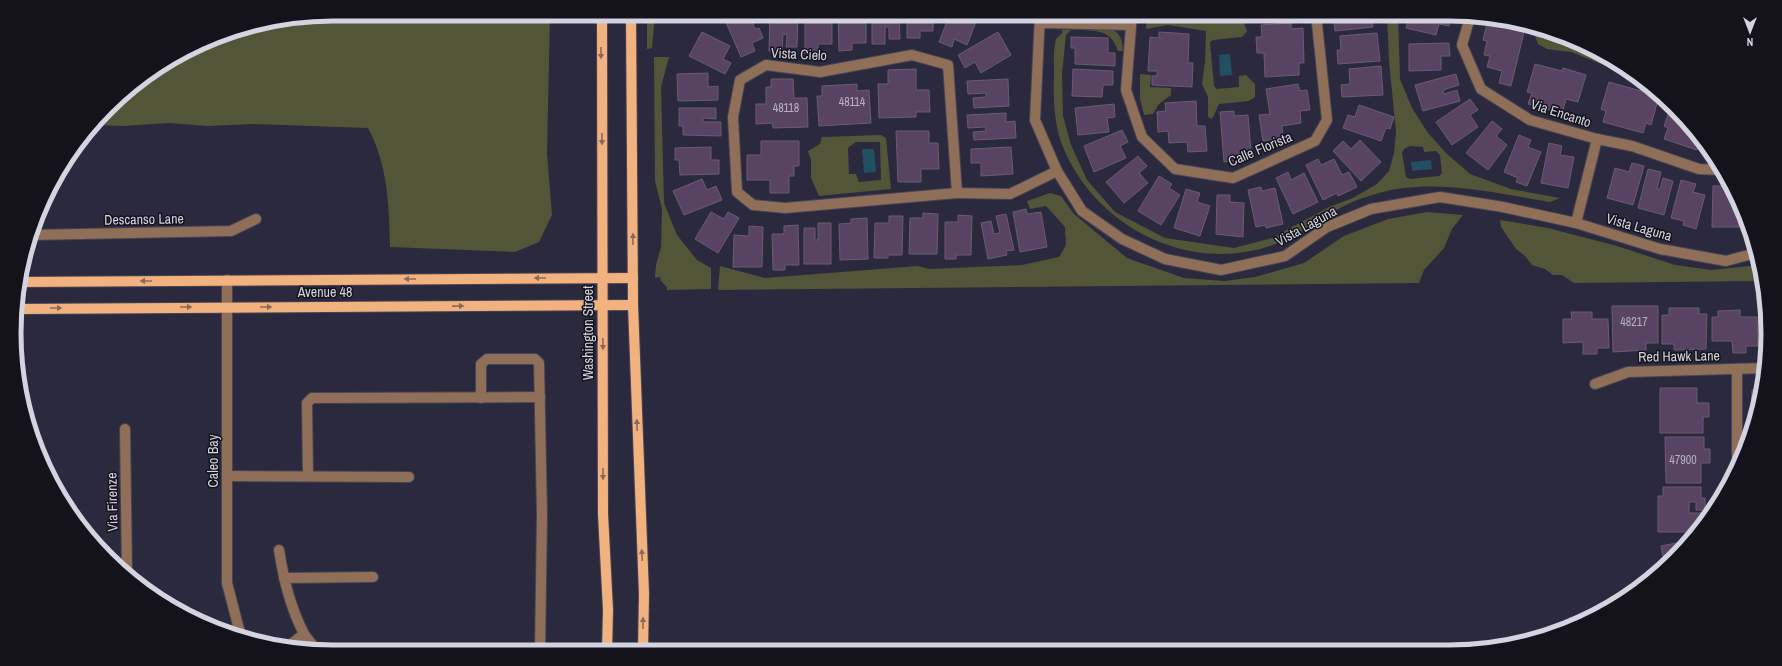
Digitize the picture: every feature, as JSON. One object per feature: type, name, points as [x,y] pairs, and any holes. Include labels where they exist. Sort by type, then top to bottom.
[{"type":"main road","name":"Washington Street","points":[[602,21],[603,514],[608,610],[607,645]]},
{"type":"main road","points":[[631,21],[633,305],[644,594],[643,645]]},
{"type":"main road","name":"Avenue 48","points":[[26,282],[633,278]]},
{"type":"main road","name":"Avenue 48","points":[[22,309],[633,305]]},
{"type":"street","name":"Vista Laguna","points":[[1040,21],[1035,120],[1057,171],[1082,211],[1122,239],[1165,259],[1221,270],[1285,256],[1327,227],[1371,209],[1440,197],[1503,207],[1576,224],[1660,249],[1726,261],[1751,254]]},
{"type":"street","points":[[1070,21],[1131,25]]},
{"type":"street","name":"Calle Florista","points":[[1131,21],[1126,90],[1142,137],[1175,170],[1233,178],[1315,141],[1326,120],[1317,21]]},
{"type":"street","name":"Via Encanto","points":[[1469,22],[1462,45],[1481,89],[1530,120],[1597,139],[1632,146],[1699,169],[1714,170]]},
{"type":"street","name":"Vista Cielo","points":[[957,193],[948,65],[912,55],[820,72],[766,65],[740,80],[733,117],[737,192],[752,205],[785,208],[957,193],[1010,194],[1057,171]]},
{"type":"street","name":"Via Encanto","points":[[1576,224],[1597,139]]},
{"type":"street","name":"Descanso Lane","points":[[37,235],[230,231],[256,219]]},
{"type":"street","name":"Caleo Bay","points":[[227,280],[227,583],[239,630]]},
{"type":"street","points":[[481,398],[481,364],[483,361],[487,359],[535,359],[539,363],[542,514],[540,645]]},
{"type":"street","name":"Red Hawk Lane","points":[[1595,384],[1628,372],[1759,368]]},
{"type":"street","points":[[1737,369],[1737,452]]},
{"type":"street","points":[[308,476],[307,403],[312,398],[540,397]]},
{"type":"street","name":"Via Firenze","points":[[125,429],[127,568]]},
{"type":"street","points":[[227,476],[409,477]]},
{"type":"street","points":[[279,550],[284,578],[292,608],[304,634],[311,644]]},
{"type":"street","points":[[284,578],[373,577]]},
{"type":"street","points":[[294,642],[304,634]]},
{"type":"green space","points":[[333,21],[550,21],[547,154],[552,215],[539,242],[515,252],[390,247],[386,186],[380,156],[368,128],[253,124],[208,126],[169,123],[123,126],[100,125],[127,98],[143,85],[177,63],[214,45],[272,27]]},
{"type":"green space","points":[[647,21],[654,21],[652,48],[647,49]]},
{"type":"green space","points":[[1147,21],[1243,21],[1247,31],[1242,37],[1213,40],[1210,42],[1214,86],[1217,89],[1239,87],[1239,76],[1246,75],[1255,84],[1255,97],[1249,101],[1219,104],[1212,119],[1208,117],[1208,97],[1202,84],[1205,62],[1206,31],[1168,25],[1146,29]]},
{"type":"green space","points":[[1387,21],[1398,21],[1400,79],[1412,108],[1428,133],[1446,153],[1470,174],[1511,189],[1560,198],[1550,202],[1495,192],[1458,188],[1403,188],[1379,193],[1355,201],[1284,240],[1259,249],[1245,252],[1217,254],[1189,251],[1162,243],[1136,231],[1113,215],[1093,195],[1076,172],[1063,147],[1055,111],[1054,52],[1056,39],[1063,32],[1061,30],[1109,28],[1116,32],[1120,37],[1123,51],[1118,51],[1115,43],[1105,34],[1100,32],[1071,30],[1066,35],[1062,74],[1063,116],[1071,145],[1087,180],[1115,212],[1165,238],[1234,248],[1272,238],[1329,207],[1353,198],[1377,184],[1389,171],[1394,153],[1396,132],[1389,61]],"holes":[[[1410,146],[1423,147],[1424,152],[1436,151],[1440,155],[1442,173],[1439,176],[1410,179],[1406,177],[1402,153],[1404,149]]]},
{"type":"green space","points":[[1536,34],[1568,45],[1587,53],[1607,64],[1599,63],[1571,52],[1547,49],[1538,44]]},
{"type":"green space","points":[[654,57],[669,57],[661,87],[664,203],[677,235],[697,260],[711,268],[711,289],[667,290],[667,287],[661,281],[660,277],[655,278],[656,265],[661,247],[662,209],[655,181]]},
{"type":"green space","points":[[1140,74],[1151,75],[1150,87],[1171,88],[1171,95],[1159,104],[1153,114],[1144,115],[1140,99]]},
{"type":"green space","points":[[881,135],[886,138],[891,189],[819,196],[811,178],[811,160],[808,151],[820,144],[822,137]],"holes":[[[856,142],[880,142],[881,180],[859,182],[856,174],[849,174],[848,148]]]},
{"type":"green space","points":[[1050,193],[1061,196],[1074,214],[1127,258],[1184,278],[1225,281],[1255,277],[1304,263],[1344,236],[1388,219],[1427,212],[1463,215],[1452,229],[1444,248],[1424,270],[1419,283],[718,290],[720,266],[765,278],[918,266],[929,269],[1022,265],[1059,257],[1066,245],[1065,227],[1046,206],[1030,209],[1027,201]]},
{"type":"green space","points":[[1500,220],[1548,228],[1617,246],[1675,265],[1711,270],[1753,266],[1756,281],[1574,283],[1562,275],[1553,275],[1545,269],[1532,265],[1524,255],[1516,249],[1501,227]]},
{"type":"water","points":[[1230,54],[1232,75],[1220,76],[1219,55]]},
{"type":"water","points":[[862,149],[874,149],[876,172],[864,173]]},
{"type":"water","points":[[1431,160],[1432,169],[1412,171],[1411,162]]},
{"type":"building","points":[[725,21],[752,21],[755,29],[759,28],[763,38],[752,43],[755,51],[741,57]]},
{"type":"building","points":[[770,21],[798,21],[797,47],[786,47],[787,35],[783,34],[782,51],[769,51]]},
{"type":"building","points":[[805,21],[832,21],[832,44],[818,44],[818,54],[805,54]]},
{"type":"building","points":[[838,21],[866,21],[866,43],[852,43],[852,50],[839,51]]},
{"type":"building","points":[[872,21],[899,21],[900,39],[889,39],[889,27],[885,27],[885,44],[872,44]]},
{"type":"building","points":[[907,21],[933,21],[933,31],[920,31],[920,38],[907,38]]},
{"type":"building","points":[[947,21],[976,21],[967,45],[954,39],[952,47],[939,42]]},
{"type":"building","points":[[1334,21],[1372,21],[1373,27],[1335,31]]},
{"type":"building","points":[[1408,21],[1450,21],[1449,26],[1439,24],[1436,35],[1406,28]]},
{"type":"building","points":[[1291,23],[1291,29],[1303,28],[1304,63],[1299,63],[1299,75],[1265,77],[1264,53],[1257,53],[1256,37],[1262,37],[1261,25]]},
{"type":"building","points":[[1487,24],[1524,31],[1511,86],[1499,83],[1502,71],[1487,67],[1490,56],[1484,55],[1487,41],[1483,40]]},
{"type":"building","points":[[702,32],[730,46],[723,59],[731,63],[725,74],[689,56]]},
{"type":"building","points":[[998,32],[1011,55],[981,73],[975,62],[965,68],[958,55]]},
{"type":"building","points":[[1159,32],[1189,34],[1188,63],[1193,63],[1192,87],[1152,85],[1152,76],[1157,76],[1157,71],[1148,71],[1150,37],[1159,38]]},
{"type":"building","points":[[1377,33],[1380,61],[1338,64],[1337,50],[1341,50],[1340,36]]},
{"type":"building","points":[[1071,37],[1108,38],[1108,53],[1115,53],[1115,66],[1075,64],[1075,48],[1071,48]]},
{"type":"building","points":[[1449,43],[1450,56],[1441,56],[1441,70],[1409,71],[1409,44]]},
{"type":"building","points":[[1535,64],[1562,71],[1563,68],[1586,75],[1578,102],[1566,99],[1562,113],[1528,104],[1532,93],[1527,92]]},
{"type":"building","points":[[1381,66],[1383,95],[1342,97],[1341,85],[1350,84],[1349,69]]},
{"type":"building","points":[[916,69],[916,90],[929,90],[930,112],[916,112],[916,117],[879,118],[878,84],[888,84],[888,70]]},
{"type":"building","points":[[1073,69],[1113,71],[1113,85],[1103,85],[1102,97],[1072,96]]},
{"type":"building","points":[[708,73],[708,87],[718,86],[718,100],[678,101],[677,74]]},
{"type":"building","points":[[1456,74],[1459,85],[1443,90],[1444,94],[1457,90],[1460,101],[1423,111],[1415,85]]},
{"type":"building","points":[[771,79],[793,79],[794,98],[807,98],[808,127],[773,128],[772,123],[756,124],[756,104],[766,104],[766,87],[771,87]]},
{"type":"building","points":[[1008,79],[1009,106],[974,108],[973,98],[986,97],[986,93],[968,94],[967,81]]},
{"type":"building","points":[[1609,82],[1649,93],[1658,101],[1651,125],[1646,123],[1643,133],[1603,122],[1606,111],[1601,109]]},
{"type":"building","points":[[857,84],[857,91],[869,90],[871,123],[819,126],[817,96],[822,96],[822,86]]},
{"type":"building","points":[[1298,84],[1300,91],[1307,90],[1310,110],[1300,111],[1301,123],[1282,126],[1283,138],[1263,141],[1259,115],[1270,114],[1266,89]]},
{"type":"building","points":[[1470,99],[1478,110],[1470,115],[1478,127],[1452,145],[1436,122]]},
{"type":"building","points":[[1196,101],[1197,126],[1205,126],[1207,151],[1188,152],[1187,142],[1169,143],[1168,131],[1158,132],[1157,112],[1166,111],[1165,103]]},
{"type":"building","points":[[1114,104],[1115,117],[1107,118],[1109,132],[1078,135],[1075,108]]},
{"type":"building","points":[[1359,105],[1394,117],[1390,129],[1386,128],[1381,141],[1343,128],[1348,115],[1355,117]]},
{"type":"building","points":[[679,108],[716,108],[716,119],[703,118],[703,122],[721,122],[721,136],[683,135],[683,126],[679,126]]},
{"type":"building","points":[[1234,111],[1234,116],[1248,115],[1251,151],[1239,152],[1240,160],[1224,162],[1220,112]]},
{"type":"building","points":[[1669,111],[1697,143],[1698,145],[1697,150],[1664,139],[1668,128],[1664,126]]},
{"type":"building","points":[[1006,113],[1006,122],[1015,121],[1016,138],[974,140],[973,132],[986,131],[985,127],[968,128],[967,115]]},
{"type":"building","points":[[1492,121],[1502,129],[1496,136],[1507,145],[1488,170],[1466,153]]},
{"type":"building","points":[[1122,130],[1128,142],[1120,146],[1126,158],[1094,172],[1084,146]]},
{"type":"building","points":[[896,131],[929,131],[929,143],[938,143],[939,169],[921,169],[921,182],[898,182]]},
{"type":"building","points":[[1519,135],[1531,140],[1528,147],[1541,152],[1527,186],[1516,182],[1518,178],[1504,172]]},
{"type":"building","points":[[1360,140],[1381,162],[1361,181],[1333,151],[1343,141],[1351,149]]},
{"type":"building","points":[[761,141],[799,141],[799,166],[794,166],[794,176],[789,176],[789,193],[770,193],[770,180],[747,180],[747,155],[761,155]]},
{"type":"building","points":[[1549,143],[1562,146],[1560,155],[1574,157],[1568,188],[1541,183]]},
{"type":"building","points":[[711,147],[711,160],[719,160],[719,174],[680,175],[679,160],[675,160],[675,148]]},
{"type":"building","points":[[1011,147],[1013,174],[981,176],[981,163],[971,163],[971,149]]},
{"type":"building","points":[[1138,156],[1147,166],[1139,173],[1148,183],[1124,203],[1106,182]]},
{"type":"building","points":[[1318,159],[1321,165],[1334,159],[1342,175],[1349,172],[1357,187],[1338,196],[1337,193],[1323,200],[1306,165]]},
{"type":"building","points":[[1632,163],[1644,166],[1633,205],[1607,198],[1615,168],[1629,172]]},
{"type":"building","points":[[1648,169],[1661,172],[1657,189],[1660,189],[1663,178],[1673,181],[1664,215],[1638,208]]},
{"type":"building","points":[[1288,172],[1291,180],[1304,173],[1318,202],[1293,214],[1276,178]]},
{"type":"building","points":[[1159,176],[1172,184],[1169,188],[1180,195],[1161,225],[1138,211]]},
{"type":"building","points":[[702,179],[707,190],[716,186],[722,200],[684,215],[673,191]]},
{"type":"building","points":[[1681,180],[1696,184],[1693,192],[1705,195],[1696,229],[1683,225],[1684,221],[1671,218]]},
{"type":"building","points":[[1713,186],[1724,186],[1727,191],[1727,196],[1729,196],[1739,220],[1739,227],[1712,227]]},
{"type":"building","points":[[1261,187],[1262,191],[1275,188],[1283,224],[1266,228],[1266,225],[1256,227],[1248,190]]},
{"type":"building","points":[[1186,189],[1200,193],[1197,202],[1210,206],[1200,236],[1174,228]]},
{"type":"building","points":[[1217,195],[1230,195],[1230,202],[1244,203],[1243,237],[1216,234]]},
{"type":"building","points":[[1026,209],[1027,214],[1041,212],[1047,247],[1020,252],[1013,212]]},
{"type":"building","points":[[711,212],[724,219],[728,212],[739,218],[718,253],[695,239]]},
{"type":"building","points":[[923,213],[938,214],[937,254],[909,254],[910,218],[923,218]]},
{"type":"building","points":[[1006,214],[1014,250],[1006,251],[1007,255],[988,259],[981,223],[991,221],[994,234],[1000,233],[996,216]]},
{"type":"building","points":[[958,215],[972,216],[971,255],[956,255],[956,259],[945,259],[945,222],[958,222]]},
{"type":"building","points":[[889,216],[903,216],[902,255],[888,255],[888,258],[874,258],[875,223],[889,223]]},
{"type":"building","points":[[867,218],[868,259],[840,260],[839,224],[851,223],[851,219]]},
{"type":"building","points":[[818,223],[831,223],[831,264],[804,264],[804,228],[815,228],[815,240],[818,240]]},
{"type":"building","points":[[798,225],[799,265],[785,265],[785,270],[773,270],[772,234],[784,234],[784,226]]},
{"type":"building","points":[[749,226],[763,227],[762,267],[733,267],[734,235],[749,236]]},
{"type":"building","points":[[1612,306],[1658,306],[1658,343],[1646,343],[1646,350],[1613,352]]},
{"type":"building","points":[[1669,308],[1699,308],[1699,314],[1707,314],[1706,349],[1674,350],[1674,344],[1662,344],[1662,315],[1669,315]]},
{"type":"building","points":[[1740,310],[1740,317],[1757,317],[1758,346],[1746,346],[1746,353],[1733,353],[1732,341],[1712,341],[1712,317],[1718,317],[1718,311]]},
{"type":"building","points":[[1571,312],[1592,312],[1592,319],[1608,319],[1609,348],[1597,348],[1597,354],[1583,354],[1583,342],[1563,343],[1563,319],[1572,319]]},
{"type":"building","points":[[1660,388],[1697,388],[1697,403],[1709,403],[1709,417],[1703,417],[1703,433],[1660,433]]},
{"type":"building","points":[[1752,390],[1756,390],[1751,408]]},
{"type":"building","points":[[1665,437],[1704,437],[1704,449],[1710,449],[1710,463],[1701,463],[1701,483],[1666,483]]},
{"type":"building","points":[[1663,487],[1701,487],[1701,498],[1705,498],[1705,510],[1696,510],[1696,502],[1689,502],[1689,513],[1703,513],[1690,532],[1658,532],[1658,496],[1663,496]]},
{"type":"building","points":[[1681,542],[1664,560],[1661,546]]}]
